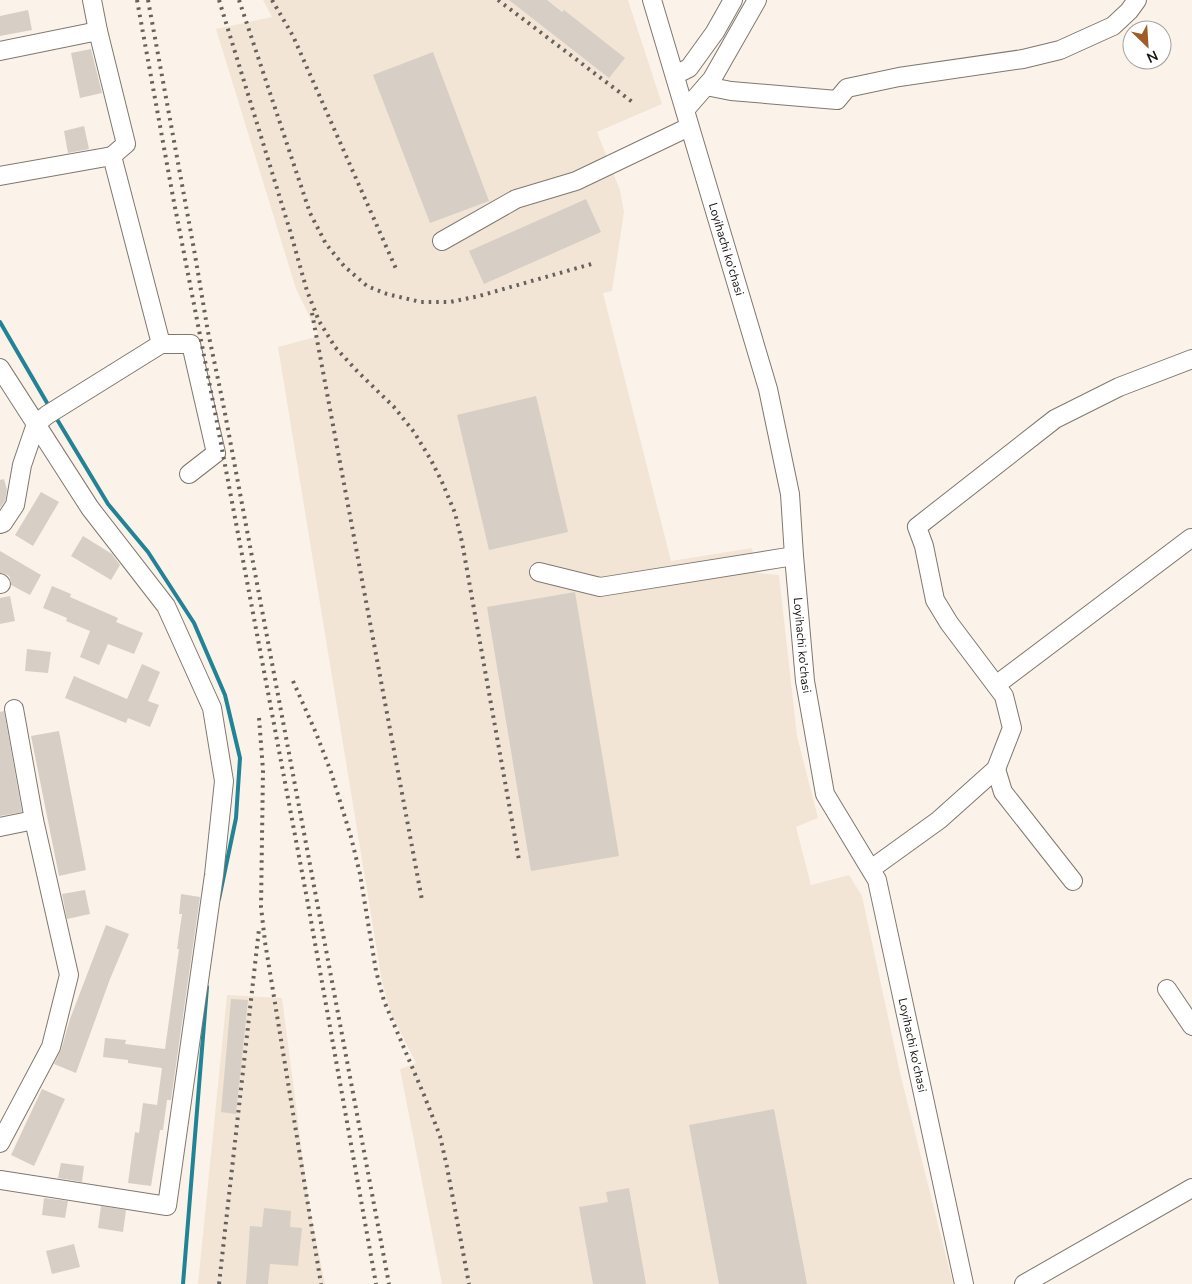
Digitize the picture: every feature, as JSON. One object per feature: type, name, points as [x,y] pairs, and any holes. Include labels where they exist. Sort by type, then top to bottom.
[{"type":"street","points":[[0,176],[112,156],[126,144],[92,0]]},
{"type":"street","name":"Loyihachi ko'chasi","points":[[652,0],[768,390],[790,494],[805,681],[825,794],[877,880],[964,1284]]},
{"type":"street","points":[[675,75],[689,68],[715,32],[733,0]]},
{"type":"street","points":[[442,241],[516,199],[576,181],[687,119],[757,0]]},
{"type":"street","points":[[706,86],[731,91],[836,100],[847,88],[864,84],[1023,59],[1060,50],[1113,26],[1129,11],[1137,0]]},
{"type":"street","points":[[0,50],[98,31]]},
{"type":"street","points":[[112,156],[161,344]]},
{"type":"street","points":[[0,524],[3,523],[15,505],[22,465],[42,420],[161,344],[191,344],[216,453],[189,474]]},
{"type":"street","points":[[871,869],[939,820],[996,769],[1012,728],[1004,696],[949,623],[935,600],[924,546],[917,527],[1055,418],[1118,387],[1192,359]]},
{"type":"street","points":[[0,368],[42,420],[90,508],[166,606],[212,708],[224,781],[214,875],[167,1206],[0,1180]]},
{"type":"street","points":[[996,685],[1191,538]]},
{"type":"street","points":[[539,572],[600,587],[794,556]]},
{"type":"street","points":[[0,1143],[51,1047],[69,975],[34,820],[14,709]]},
{"type":"street","points":[[996,769],[1003,792],[1074,881]]},
{"type":"street","points":[[0,827],[34,820]]},
{"type":"street","points":[[1167,989],[1192,1026]]},
{"type":"street","points":[[1024,1284],[1192,1188]]},
{"type":"shaded area","points":[[263,0],[628,0],[662,104],[597,132],[620,190],[624,212],[612,291],[603,293],[671,561],[752,548],[756,573],[779,575],[797,736],[818,818],[796,827],[811,885],[849,875],[862,896],[901,1077],[953,1284],[442,1284],[400,1069],[416,1063],[391,1014],[382,982],[278,347],[319,336],[296,289],[216,29],[272,17]]},
{"type":"shaded area","points":[[227,995],[282,998],[309,1206],[325,1284],[198,1284]]},
{"type":"building","points":[[509,0],[547,0],[562,12],[564,10],[625,58],[609,78]]},
{"type":"building","points":[[28,10],[32,30],[0,36],[0,16]]},
{"type":"building","points":[[91,49],[102,93],[80,98],[71,53]]},
{"type":"building","points":[[433,52],[489,201],[430,223],[373,75]]},
{"type":"building","points":[[84,126],[89,149],[68,153],[64,131]]},
{"type":"building","points":[[586,199],[601,232],[484,284],[469,251]]},
{"type":"building","points":[[536,396],[568,532],[489,550],[457,415]]},
{"type":"building","points":[[4,479],[7,490],[5,501],[0,508],[0,480]]},
{"type":"building","points":[[41,492],[59,502],[33,546],[15,535]]},
{"type":"building","points":[[83,536],[112,554],[120,565],[111,580],[71,556]]},
{"type":"building","points":[[0,551],[41,575],[30,595],[11,585],[9,576],[0,573]]},
{"type":"building","points":[[52,586],[71,594],[70,597],[118,618],[116,622],[143,633],[134,654],[108,644],[99,665],[80,657],[90,631],[66,621],[67,618],[43,608]]},
{"type":"building","points":[[575,592],[619,856],[531,871],[487,607]]},
{"type":"building","points":[[10,596],[15,621],[0,624],[0,598]]},
{"type":"building","points":[[27,649],[51,652],[48,673],[25,671]]},
{"type":"building","points":[[142,664],[160,672],[148,701],[159,705],[150,727],[128,718],[126,723],[65,698],[74,676],[127,699]]},
{"type":"building","points":[[4,711],[22,812],[0,816],[0,712]]},
{"type":"building","points":[[59,731],[86,870],[59,876],[31,736]]},
{"type":"building","points":[[85,890],[90,914],[67,919],[62,894]]},
{"type":"building","points":[[181,894],[200,897],[171,1100],[167,1100],[163,1130],[160,1130],[151,1186],[128,1183],[135,1132],[139,1133],[143,1103],[157,1105],[162,1068],[128,1063],[128,1060],[103,1057],[105,1038],[126,1040],[125,1044],[165,1049],[179,949],[177,949],[182,914],[179,914]]},
{"type":"building","points":[[106,925],[129,934],[110,979],[76,1073],[54,1064],[61,1050],[70,1019]]},
{"type":"building","points":[[231,999],[248,1000],[236,1114],[221,1112]]},
{"type":"building","points":[[42,1089],[65,1099],[34,1166],[11,1155]]},
{"type":"building","points":[[774,1109],[807,1284],[719,1284],[689,1125]]},
{"type":"building","points":[[61,1163],[84,1166],[82,1182],[58,1178]]},
{"type":"building","points":[[629,1188],[646,1284],[593,1284],[579,1207],[608,1202],[606,1192]]},
{"type":"building","points":[[44,1198],[68,1201],[65,1218],[42,1215]]},
{"type":"building","points":[[101,1206],[126,1210],[123,1232],[98,1228]]},
{"type":"building","points":[[264,1208],[291,1211],[290,1227],[302,1228],[298,1266],[270,1264],[268,1284],[246,1284],[250,1226],[262,1227]]},
{"type":"building","points":[[74,1244],[80,1267],[52,1274],[46,1251]]},
{"type":"waterway","points":[[0,322],[50,408]]},
{"type":"waterway","points":[[55,416],[108,504],[148,552],[194,623],[225,695],[240,758],[236,818],[219,899]]},
{"type":"waterway","points":[[183,1284],[207,987]]},
{"type":"railway","points":[[137,0],[308,904],[376,1284]]},
{"type":"railway","points":[[148,0],[208,332],[389,1284]]},
{"type":"railway","points":[[219,0],[307,291],[319,321],[335,347],[394,407],[414,432],[431,460],[455,513],[462,542],[519,860]]},
{"type":"railway","points":[[239,0],[310,213],[326,244],[344,266],[367,286],[387,294],[421,302],[450,302],[479,296],[595,263]]},
{"type":"railway","points":[[272,0],[293,36],[397,271]]},
{"type":"railway","points":[[498,0],[635,104]]},
{"type":"railway","points":[[312,313],[422,900]]},
{"type":"railway","points":[[293,681],[331,772],[351,837],[360,874],[376,971],[384,1001],[440,1136],[469,1284]]},
{"type":"railway","points":[[259,718],[263,770],[261,907],[265,942],[321,1284]]},
{"type":"railway","points":[[219,1284],[259,929]]}]
